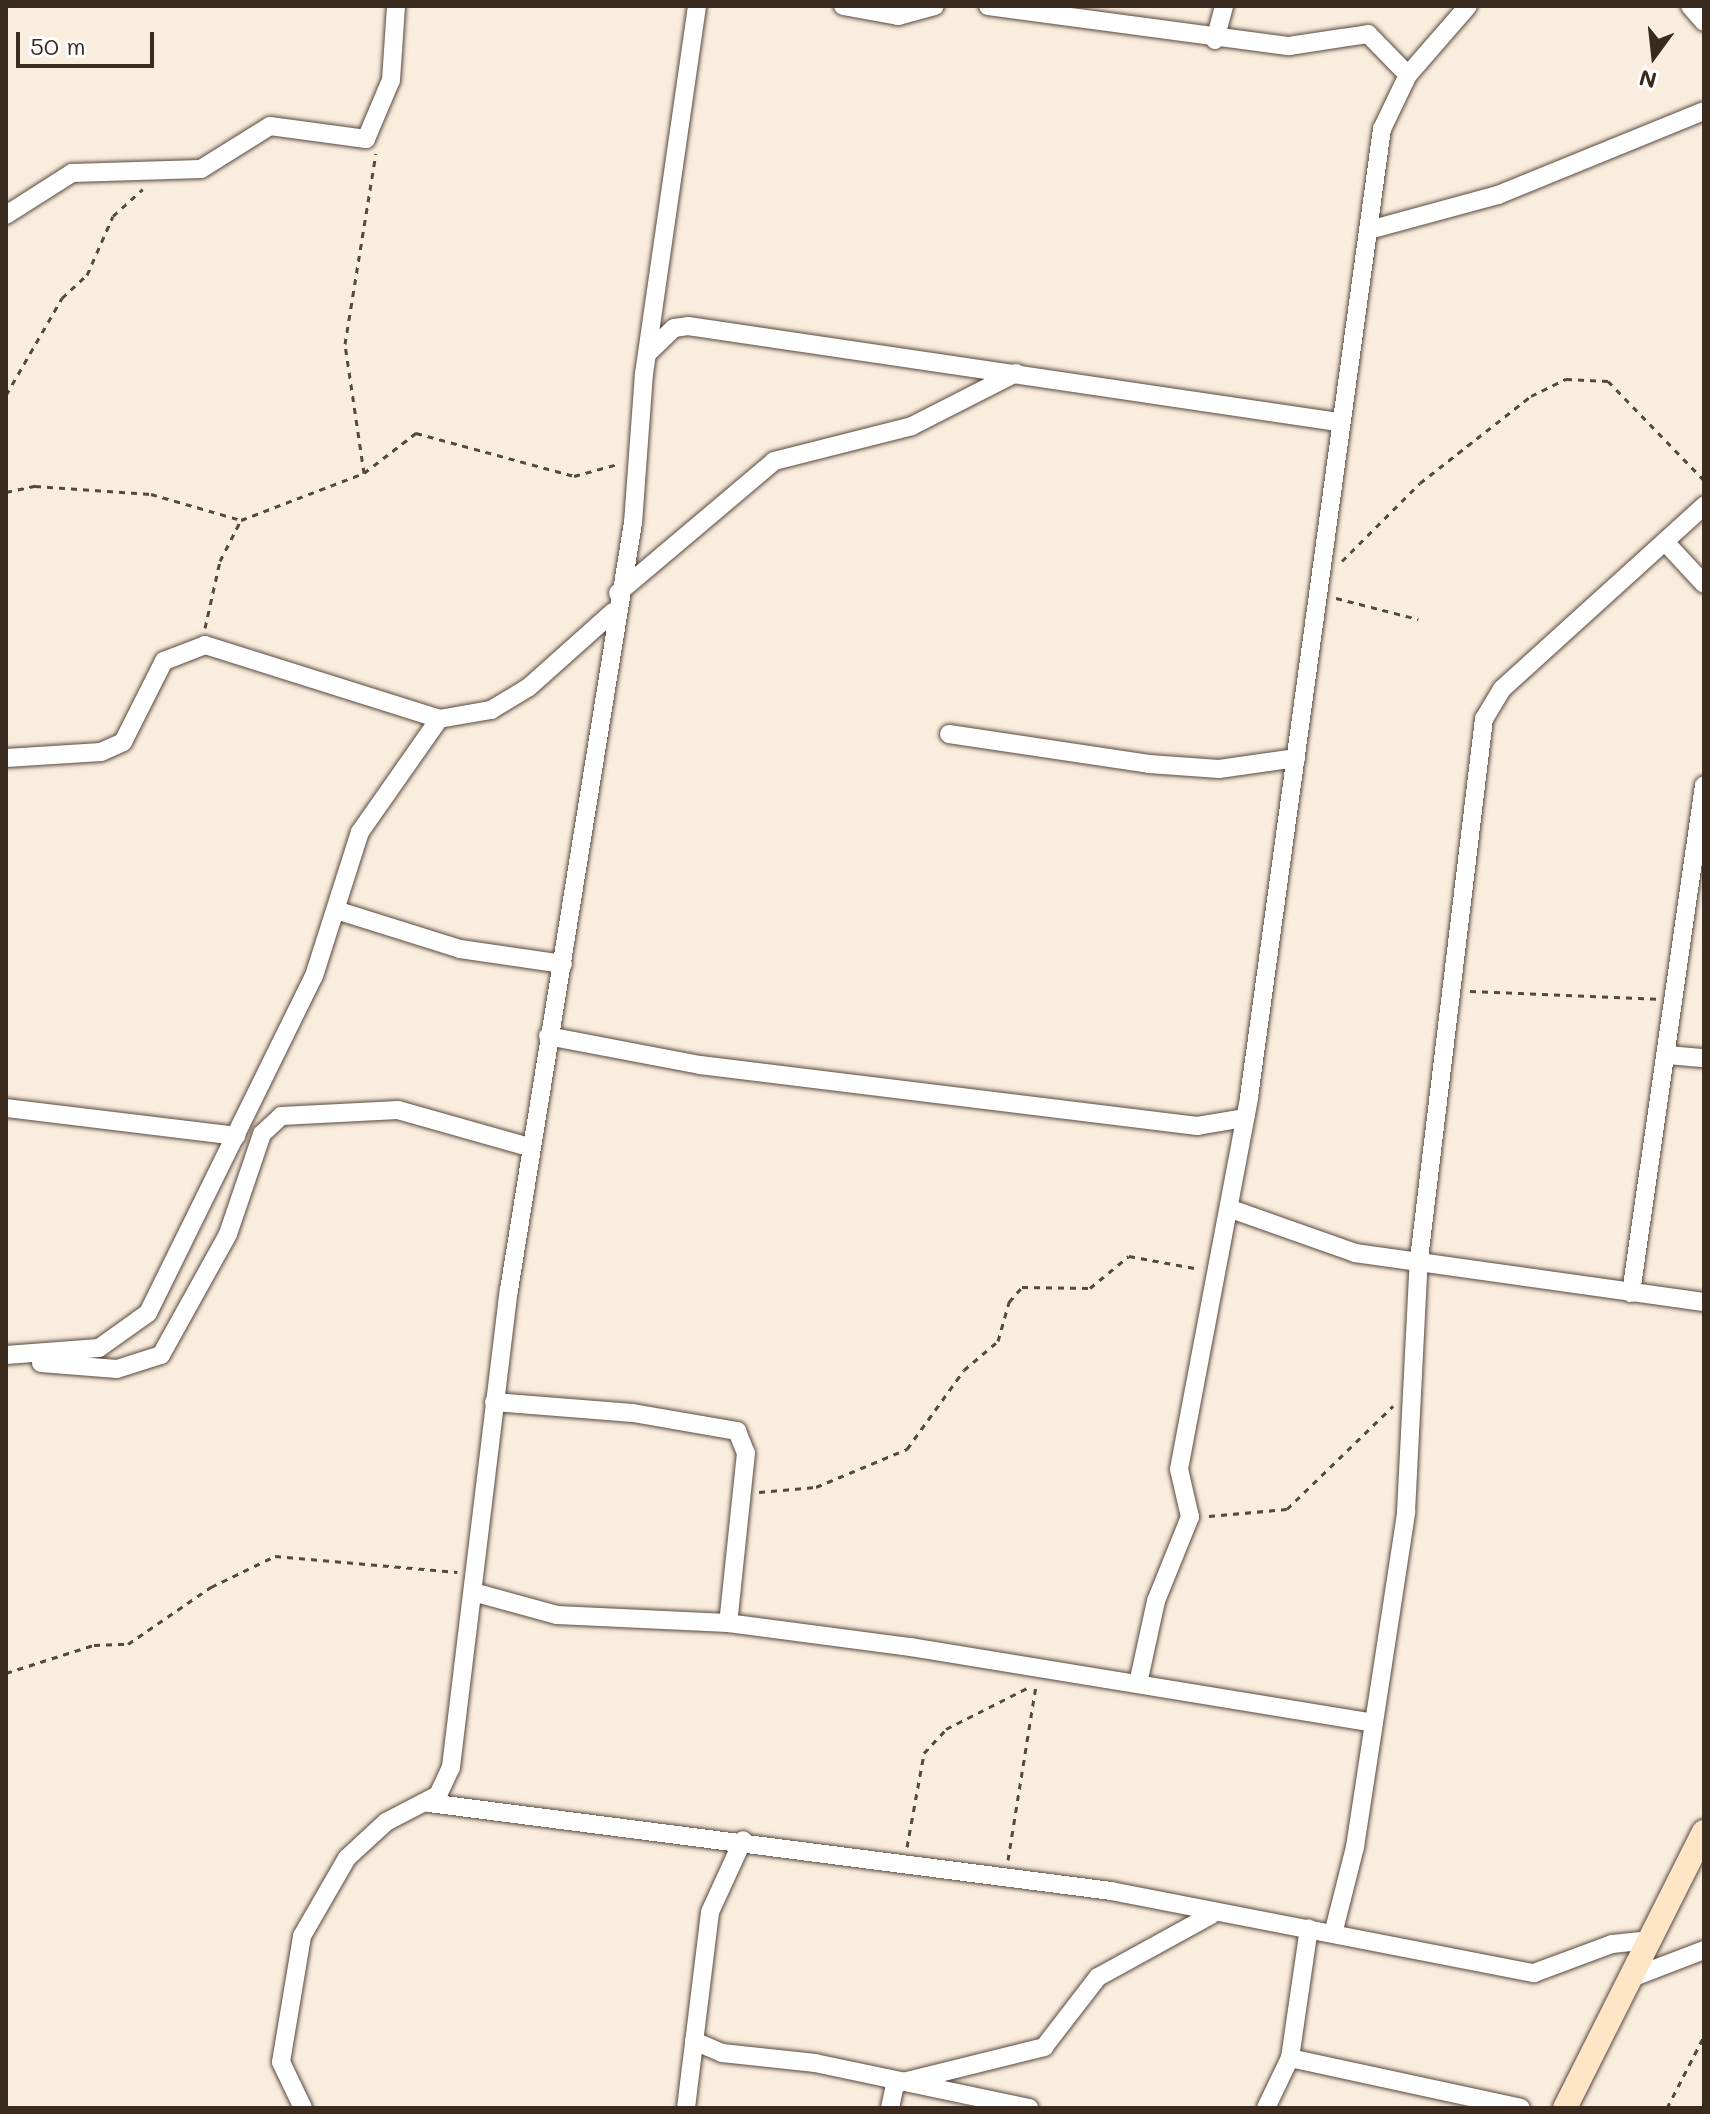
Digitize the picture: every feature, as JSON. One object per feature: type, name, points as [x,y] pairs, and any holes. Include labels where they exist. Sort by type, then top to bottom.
[{"type":"street","points":[[6,215],[72,173],[158,176],[221,162],[270,126],[359,141],[382,115],[396,6]]},
{"type":"street","points":[[429,1803],[451,1767],[477,1572],[494,1402],[529,1147],[563,964],[613,612],[641,442],[647,354],[697,6]]},
{"type":"street","points":[[843,6],[898,16],[935,6]]},
{"type":"street","points":[[988,6],[1215,40],[1305,47],[1368,34],[1408,75]]},
{"type":"street","points":[[1215,40],[1224,6]]},
{"type":"street","points":[[1139,1679],[1190,1511],[1179,1469],[1231,1209],[1245,1118],[1296,758],[1338,422],[1382,129],[1408,75],[1468,6]]},
{"type":"street","points":[[1690,6],[1704,22]]},
{"type":"street","points":[[1369,230],[1498,195],[1704,111]]},
{"type":"street","points":[[647,354],[674,328],[688,326],[867,357],[1016,373],[1338,422]]},
{"type":"street","points":[[618,593],[774,461],[912,426],[1016,373]]},
{"type":"street","points":[[1334,1930],[1355,1847],[1368,1722],[1406,1512],[1419,1259],[1489,704],[1667,544],[1704,506]]},
{"type":"street","points":[[1667,544],[1704,584]]},
{"type":"street","points":[[6,758],[101,752],[123,742],[164,661],[198,646],[439,719],[491,710],[529,687],[613,612]]},
{"type":"street","points":[[6,1358],[99,1348],[148,1313],[236,1136],[339,911],[360,832],[439,719]]},
{"type":"street","points":[[949,734],[1149,764],[1219,769],[1296,758]]},
{"type":"street","points":[[1631,1293],[1668,1055],[1704,785]]},
{"type":"street","points":[[339,911],[460,949],[563,964]]},
{"type":"street","points":[[548,1036],[700,1065],[1216,1127],[1245,1118]]},
{"type":"street","points":[[1668,1055],[1704,1058]]},
{"type":"street","points":[[6,1108],[236,1136]]},
{"type":"street","points":[[6,1358],[117,1369],[161,1355],[228,1234],[257,1144],[281,1116],[398,1110],[529,1147]]},
{"type":"street","points":[[1216,1127],[1239,1155]]},
{"type":"street","points":[[1231,1209],[1313,1242],[1704,1302]]},
{"type":"street","points":[[494,1402],[728,1427],[737,1431],[746,1453],[728,1623]]},
{"type":"street","points":[[473,1592],[557,1615],[728,1623],[1069,1674],[1139,1679],[1368,1722]]},
{"type":"street","points":[[451,1767],[471,1806]]},
{"type":"street","points":[[303,2108],[281,2062],[302,1936],[347,1858],[386,1822],[429,1803],[743,1840],[1005,1876],[1211,1915],[1334,1930],[1534,1973],[1612,1944],[1649,1940]]},
{"type":"street","points":[[1565,2108],[1704,1832]]},
{"type":"street","points":[[686,2108],[710,1912],[743,1840]]},
{"type":"street","points":[[895,2084],[1044,2047],[1098,1977],[1211,1915]]},
{"type":"street","points":[[1266,2108],[1290,2058],[1309,1928]]},
{"type":"street","points":[[1631,1978],[1704,1950]]},
{"type":"street","points":[[694,2041],[722,2053],[815,2063],[895,2084],[1029,2108]]},
{"type":"street","points":[[1290,2058],[1521,2108]]},
{"type":"street","points":[[890,2108],[895,2084]]},
{"type":"path","points":[[364,473],[345,344],[382,115]]},
{"type":"path","points":[[6,395],[62,298],[87,275],[113,216],[158,176]]},
{"type":"path","points":[[1339,566],[1420,483],[1531,396],[1566,379],[1608,381],[1704,480]]},
{"type":"path","points":[[6,492],[35,486],[151,494],[241,520],[364,473],[416,433],[574,476],[600,474],[641,442]]},
{"type":"path","points":[[198,646],[220,561],[241,520]]},
{"type":"path","points":[[1317,593],[1418,619]]},
{"type":"path","points":[[1454,990],[1676,999]]},
{"type":"path","points":[[742,1491],[816,1487],[907,1449],[964,1370],[998,1341],[1009,1302],[1022,1287],[1090,1288],[1129,1256],[1216,1272]]},
{"type":"path","points":[[1180,1538],[1221,1512],[1287,1509],[1322,1483],[1415,1382]]},
{"type":"path","points":[[6,1673],[94,1645],[128,1644],[211,1587],[275,1556],[477,1572]]},
{"type":"path","points":[[904,1862],[924,1753],[946,1729],[1036,1683],[1069,1674]]},
{"type":"path","points":[[1005,1876],[1036,1683]]},
{"type":"path","points":[[1667,2108],[1704,2036]]}]
